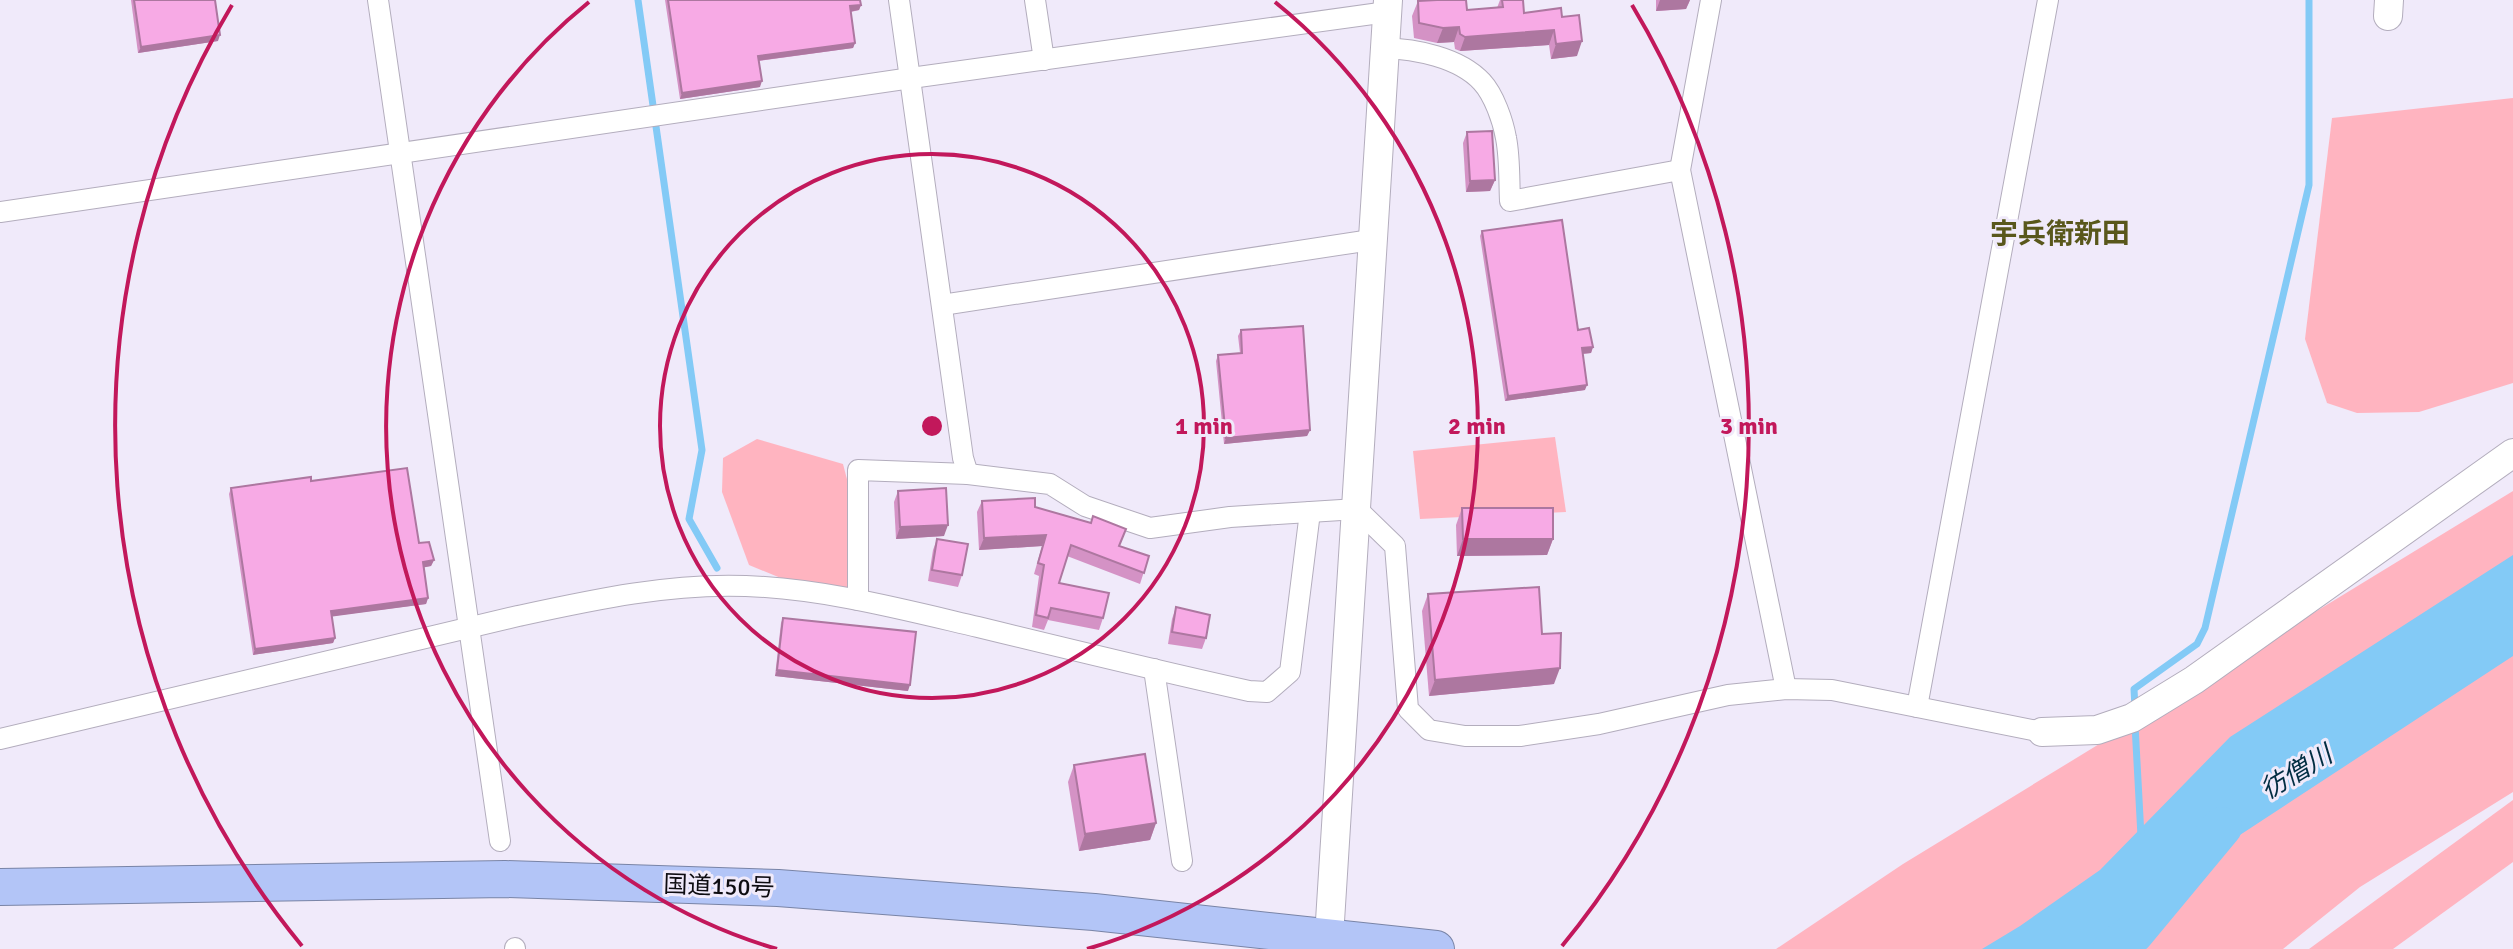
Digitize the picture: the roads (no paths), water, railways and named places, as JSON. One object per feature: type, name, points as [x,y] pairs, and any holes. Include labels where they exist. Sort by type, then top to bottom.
[{"type":"highway","name":"国道150号","points":[[0,887],[505,879],[778,888],[1094,912],[1436,949]]},
{"type":"street","points":[[378,0],[500,841]]},
{"type":"street","points":[[899,0],[963,458],[968,474]]},
{"type":"street","points":[[1035,0],[1044,60]]},
{"type":"street","points":[[1711,0],[1680,170],[1786,689]]},
{"type":"street","points":[[1917,707],[2048,0]]},
{"type":"street","points":[[0,212],[1044,60],[1388,6],[1329,937]]},
{"type":"street","points":[[1383,48],[1406,49],[1456,64],[1482,82],[1496,106],[1506,138],[1510,201],[1680,170]]},
{"type":"street","points":[[942,305],[1371,240]]},
{"type":"street","points":[[858,600],[858,470],[968,474],[1050,484],[1085,506],[1150,528],[1230,517],[1357,509],[1395,546],[1408,709],[1429,730],[1465,736],[1520,736],[1599,724],[1728,695],[1786,689],[1832,690],[2042,732],[2097,730],[2132,718],[2194,680],[2513,453]]},
{"type":"street","points":[[0,739],[470,627],[586,601],[672,588],[744,586],[812,591],[1249,691],[1267,692],[1290,672],[1310,512]]},
{"type":"street","points":[[1154,669],[1182,861]]},
{"type":"water","points":[[2513,555],[2513,656],[2188,869],[2093,949],[1982,949],[2100,870],[2230,737]]},
{"type":"waterway","points":[[638,0],[702,450],[689,519],[717,568]]},
{"type":"waterway","points":[[2135,708],[2134,689],[2197,644],[2205,628],[2309,185],[2309,0]]},
{"type":"waterway","points":[[2135,725],[2141,836]]},
{"type":"waterway","name":"彷僧川","points":[[2113,949],[2134,933],[2222,827]]},
{"type":"waterway","points":[[2146,896],[2147,918]]},
{"type":"district","name":"宇兵衛新田","points":[[2060,233]]}]
